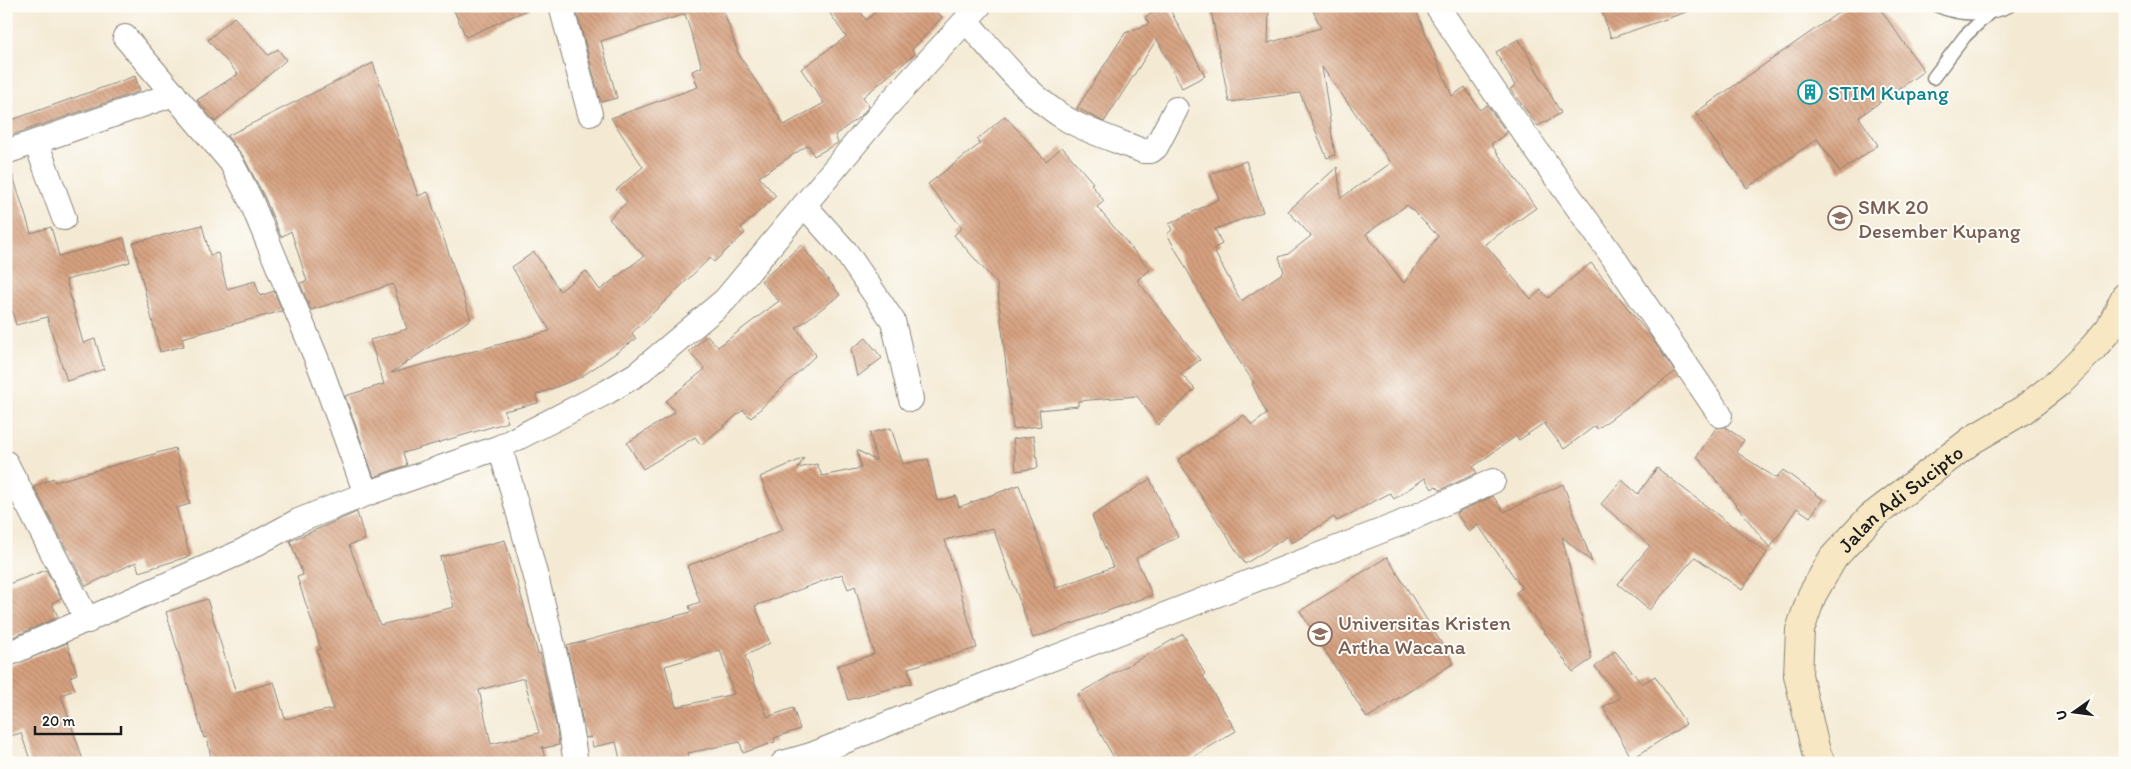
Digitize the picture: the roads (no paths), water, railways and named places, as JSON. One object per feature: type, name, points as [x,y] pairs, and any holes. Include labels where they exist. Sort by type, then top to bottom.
[{"type":"main road","name":"Jalan Adi Sucipto","points":[[1821,763],[1816,752],[1798,676],[1800,630],[1812,595],[1833,558],[1870,518],[1972,440],[2023,410],[2058,382],[2092,349],[2110,328],[2125,297]]},
{"type":"street","points":[[561,6],[590,114]]},
{"type":"street","points":[[1437,6],[1494,91],[1611,254],[1720,415]]},
{"type":"street","points":[[6,655],[88,621],[239,553],[298,521],[366,494],[500,447],[607,392],[652,362],[725,300],[886,107],[970,12],[1015,75],[1067,119],[1085,128],[1143,151],[1151,151],[1156,146],[1176,109]]},
{"type":"street","points":[[125,37],[231,162],[251,201],[322,372],[366,494]]},
{"type":"street","points":[[6,152],[174,94]]},
{"type":"street","points":[[36,142],[64,218]]},
{"type":"street","points":[[805,206],[846,252],[893,321],[911,399]]},
{"type":"street","points":[[500,447],[538,577],[567,704],[576,763]]},
{"type":"street","points":[[6,463],[88,621]]},
{"type":"street","points":[[783,763],[811,755],[971,690],[1399,524],[1493,481]]},
{"type":"lane","points":[[1938,6],[1962,12],[1988,14]]},
{"type":"lane","points":[[1933,78],[1966,36],[1988,14],[2009,6]]},
{"type":"place","name":"STIM Kupang","points":[[1810,92]]},
{"type":"place","name":"SMK 20 Desember Kupang","points":[[1840,218]]},
{"type":"place","name":"Universitas Kristen Artha Wacana","points":[[1320,634]]}]
